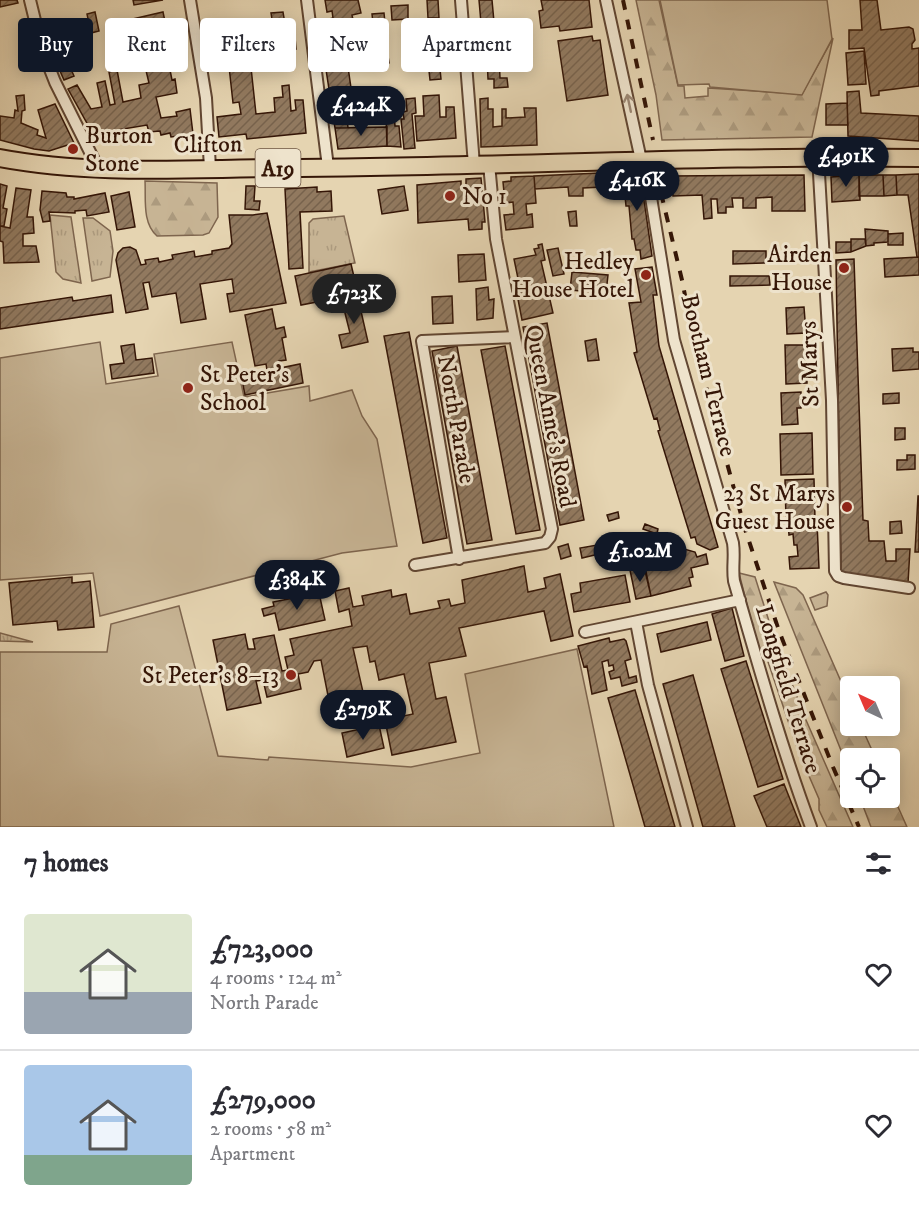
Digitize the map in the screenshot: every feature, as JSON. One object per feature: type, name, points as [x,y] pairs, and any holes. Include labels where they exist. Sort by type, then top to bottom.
[{"type":"main road","name":"A19","points":[[481,165],[818,156],[919,158]]},
{"type":"main road","name":"Clifton","points":[[0,158],[54,166],[98,168],[481,165]]},
{"type":"street","points":[[30,0],[40,45],[98,168]]},
{"type":"street","points":[[190,0],[206,98],[210,168]]},
{"type":"street","points":[[307,0],[328,167]]},
{"type":"street","name":"Queen Anne's Road","points":[[416,565],[545,543],[552,529],[481,165],[461,0]]},
{"type":"street","name":"Bootham Terrace","points":[[606,0],[643,160],[674,340],[733,543],[735,554],[733,562]]},
{"type":"street","name":"St Marys","points":[[818,156],[832,400],[835,571],[844,579],[909,588]]},
{"type":"street","name":"North Parade","points":[[459,559],[422,341],[514,337]]},
{"type":"street","name":"Longfield Terrace","points":[[733,562],[734,581],[755,658],[811,827]]},
{"type":"street","points":[[585,633],[740,600]]},
{"type":"street","points":[[636,622],[648,685],[687,827]]},
{"type":"green space","points":[[636,0],[659,0],[678,86],[684,86],[685,98],[708,96],[708,88],[802,94],[833,38],[812,137],[662,140],[656,95]]},
{"type":"green space","points":[[660,0],[827,0],[832,39],[802,95],[710,87],[709,84],[678,85]]},
{"type":"green space","points":[[145,181],[217,183],[218,217],[209,233],[157,236],[152,231],[147,218]]},
{"type":"green space","points":[[50,215],[71,217],[81,283],[63,279],[56,272]]},
{"type":"green space","points":[[344,216],[355,263],[309,272],[309,223],[313,219]]},
{"type":"green space","points":[[83,218],[93,218],[110,231],[113,251],[110,277],[92,281]]},
{"type":"green space","points":[[100,342],[106,384],[158,376],[154,354],[232,342],[244,397],[309,386],[310,401],[352,390],[362,416],[377,439],[397,546],[342,553],[100,616],[93,573],[0,580],[0,358]]},
{"type":"green space","points":[[739,573],[755,577],[774,637],[806,720],[840,797],[840,808],[845,808],[853,827],[827,827],[819,810],[819,799],[799,753],[765,653],[759,652]]},
{"type":"green space","points":[[774,582],[796,588],[803,595],[840,679],[840,736],[866,736],[871,748],[840,748]]},
{"type":"green space","points":[[826,592],[827,606],[815,610],[810,598]]},
{"type":"green space","points":[[179,606],[218,756],[268,760],[269,757],[411,767],[480,753],[465,674],[577,649],[614,827],[0,827],[0,652],[107,652],[111,624]]},
{"type":"green space","points":[[0,633],[33,642],[0,641]]},
{"type":"green space","points":[[864,808],[898,808],[907,827],[871,827]]},
{"type":"building","points":[[0,0],[17,0],[18,3],[0,7]]},
{"type":"building","points":[[133,0],[163,0],[134,5]]},
{"type":"building","points":[[325,0],[358,0],[361,13],[352,15],[353,18],[333,18],[332,11],[327,12]]},
{"type":"building","points":[[427,0],[438,0],[439,18],[428,18]]},
{"type":"building","points":[[479,0],[492,0],[494,18],[481,18]]},
{"type":"building","points":[[541,0],[589,0],[592,27],[560,31],[559,26],[541,28],[539,11],[543,10]]},
{"type":"building","points":[[860,0],[877,0],[881,30],[909,27],[913,29],[915,40],[912,49],[919,48],[919,86],[879,91],[879,95],[871,96],[864,48],[849,49],[849,30],[862,30]]},
{"type":"building","points":[[408,5],[408,18],[392,20],[391,6]]},
{"type":"building","points":[[95,12],[99,31],[93,32],[93,18],[88,18],[87,14]]},
{"type":"building","points":[[163,12],[164,18],[137,18]]},
{"type":"building","points":[[283,12],[284,18],[272,18],[271,13]]},
{"type":"building","points":[[384,13],[385,18],[372,18],[372,14]]},
{"type":"building","points":[[592,36],[593,41],[600,40],[608,95],[567,101],[558,41]]},
{"type":"building","points":[[864,51],[866,84],[848,85],[846,53]]},
{"type":"building","points":[[60,72],[72,72],[74,76],[64,80]]},
{"type":"building","points":[[109,72],[117,72],[123,102],[141,98],[139,85],[149,83],[146,72],[170,72],[172,80],[175,79],[177,93],[156,97],[161,118],[177,116],[176,112],[190,109],[193,134],[171,137],[170,133],[161,135],[160,131],[149,132],[147,125],[93,134],[68,89],[77,85],[91,109],[102,107],[97,83],[105,81],[110,105],[115,104]]},
{"type":"building","points":[[230,72],[251,72],[256,114],[275,112],[274,98],[283,97],[282,86],[289,85],[291,111],[296,110],[295,100],[303,100],[306,133],[247,139],[246,134],[219,137],[217,117],[241,114],[239,102],[233,103]]},
{"type":"building","points":[[326,72],[349,72],[355,116],[347,118],[348,128],[335,128]]},
{"type":"building","points":[[429,72],[440,72],[441,79],[430,80]]},
{"type":"building","points":[[488,72],[500,72],[500,78],[507,78],[508,87],[494,88],[494,79],[488,79]]},
{"type":"building","points":[[859,91],[861,113],[919,116],[919,141],[848,136],[847,92]]},
{"type":"building","points":[[24,95],[25,110],[22,111],[21,123],[38,130],[37,135],[46,138],[38,110],[55,104],[74,143],[49,151],[0,140],[0,116],[14,118],[15,110],[18,111],[16,96]]},
{"type":"building","points":[[439,95],[440,117],[446,117],[446,107],[454,107],[456,138],[417,141],[415,116],[424,116],[423,96]]},
{"type":"building","points":[[415,98],[416,113],[412,114],[415,148],[404,149],[401,119],[404,119],[403,112],[407,111],[406,99]]},
{"type":"building","points":[[488,98],[488,109],[493,109],[493,127],[502,126],[502,109],[506,109],[506,118],[525,117],[524,108],[536,108],[537,145],[481,147],[480,99]]},
{"type":"building","points":[[847,103],[848,125],[826,125],[826,104]]},
{"type":"building","points":[[394,114],[395,126],[399,126],[401,147],[387,146],[386,115]]},
{"type":"building","points":[[387,127],[387,146],[338,149],[335,128]]},
{"type":"building","points":[[622,172],[622,186],[583,188],[583,196],[569,196],[568,187],[535,189],[534,176]]},
{"type":"building","points":[[622,172],[640,172],[652,256],[641,259],[640,250],[636,250],[634,239],[632,239],[629,206],[626,206],[625,196],[632,195],[632,193],[622,193]]},
{"type":"building","points":[[919,174],[919,257],[917,257],[908,195],[897,195],[896,175]]},
{"type":"building","points":[[804,175],[805,211],[772,211],[772,197],[756,198],[756,208],[743,208],[743,198],[732,198],[733,207],[726,207],[726,213],[718,213],[717,199],[711,199],[712,218],[704,219],[702,195],[673,196],[670,176]]},
{"type":"building","points":[[859,175],[883,175],[884,196],[859,196]]},
{"type":"building","points":[[859,175],[860,200],[832,202],[831,177]]},
{"type":"building","points":[[883,175],[896,175],[897,195],[884,196]]},
{"type":"building","points":[[534,176],[536,203],[526,204],[527,215],[532,214],[533,227],[506,230],[504,215],[514,214],[513,202],[505,203],[503,182],[511,181],[511,177]]},
{"type":"building","name":"No 1","points":[[481,178],[485,222],[482,222],[482,229],[469,230],[468,219],[418,223],[417,185],[461,181],[461,186],[466,186],[466,179]]},
{"type":"building","points":[[668,178],[669,186],[659,187],[658,179]]},
{"type":"building","points":[[0,184],[7,186],[3,208],[7,209],[4,226],[0,226]]},
{"type":"building","points":[[246,186],[255,186],[254,201],[260,201],[259,210],[245,209]]},
{"type":"building","points":[[404,186],[408,210],[382,214],[378,190]]},
{"type":"building","points":[[317,187],[317,192],[331,191],[332,211],[300,212],[303,268],[289,269],[285,189]]},
{"type":"building","points":[[16,188],[31,190],[27,217],[33,217],[34,233],[23,234],[23,246],[36,246],[39,262],[4,263],[0,226],[10,228]]},
{"type":"building","points":[[42,191],[66,193],[67,197],[74,197],[74,199],[105,193],[109,212],[87,216],[86,210],[75,211],[75,213],[49,212],[50,221],[43,222],[40,210]]},
{"type":"building","points":[[129,192],[135,227],[117,230],[111,196]]},
{"type":"building","points":[[576,211],[577,226],[570,226],[568,212]]},
{"type":"building","points":[[267,213],[286,303],[230,312],[227,294],[234,293],[232,279],[200,284],[206,319],[181,323],[176,293],[152,297],[149,282],[143,283],[148,309],[126,313],[116,260],[123,248],[130,247],[136,250],[141,265],[146,264],[145,260],[158,258],[159,262],[173,259],[172,255],[194,251],[195,257],[212,254],[212,251],[229,248],[232,244],[229,215]]},
{"type":"building","points":[[865,229],[888,231],[888,242],[866,246]]},
{"type":"building","points":[[903,233],[903,245],[888,245],[888,234]]},
{"type":"building","points":[[851,239],[865,239],[866,246],[851,252]]},
{"type":"building","points":[[836,242],[851,242],[851,252],[836,253]]},
{"type":"building","points":[[542,244],[545,260],[541,261],[553,313],[522,320],[517,294],[521,293],[514,259],[536,255],[534,249],[539,248],[538,245]]},
{"type":"building","points":[[558,248],[564,274],[553,276],[547,250]]},
{"type":"building","points":[[733,251],[766,251],[766,263],[733,264]]},
{"type":"building","points":[[484,254],[486,280],[459,282],[458,255]]},
{"type":"building","points":[[919,257],[919,275],[885,277],[884,259]]},
{"type":"building","points":[[854,259],[863,520],[868,521],[869,541],[884,541],[886,561],[896,561],[896,549],[910,549],[908,583],[841,573],[836,260]]},
{"type":"building","points":[[351,264],[358,294],[301,305],[295,276]]},
{"type":"building","points":[[652,267],[657,295],[653,295],[659,346],[718,547],[710,550],[697,544],[695,537],[691,538],[658,431],[660,430],[657,418],[654,419],[634,353],[637,352],[629,303],[641,302],[635,269]]},
{"type":"building","points":[[572,272],[608,275],[606,293],[570,290]]},
{"type":"building","points":[[730,276],[769,276],[770,285],[730,286]]},
{"type":"building","points":[[488,287],[489,300],[494,299],[493,318],[477,320],[476,289]]},
{"type":"building","points":[[111,295],[113,312],[0,329],[0,308],[72,297],[73,301]]},
{"type":"building","points":[[452,296],[453,323],[433,324],[432,297]]},
{"type":"building","points":[[358,298],[368,342],[342,348],[339,335],[350,333],[342,301]]},
{"type":"building","points":[[804,307],[806,333],[787,334],[786,308]]},
{"type":"building","points":[[272,309],[276,329],[284,327],[286,337],[282,338],[286,360],[279,361],[280,368],[300,364],[303,383],[245,395],[241,375],[267,370],[266,364],[255,366],[245,315]]},
{"type":"building","points":[[547,323],[584,520],[560,525],[523,327]]},
{"type":"building","points":[[409,332],[447,538],[423,543],[384,336]]},
{"type":"building","points":[[596,339],[599,360],[588,361],[585,341]]},
{"type":"building","points":[[134,344],[136,360],[152,358],[154,373],[112,379],[110,365],[124,363],[121,346]]},
{"type":"building","points":[[785,345],[806,345],[807,383],[786,384]]},
{"type":"building","points":[[457,346],[492,540],[467,544],[432,351]]},
{"type":"building","points":[[505,346],[540,530],[516,534],[481,350]]},
{"type":"building","points":[[913,348],[913,352],[919,352],[919,369],[893,371],[892,349]]},
{"type":"building","points":[[801,392],[801,408],[797,408],[798,424],[782,425],[781,393]]},
{"type":"building","points":[[899,393],[899,403],[883,404],[883,394]]},
{"type":"building","points":[[895,428],[905,428],[905,439],[895,440]]},
{"type":"building","points":[[812,433],[813,474],[781,475],[780,434]]},
{"type":"building","points":[[907,455],[915,455],[915,469],[897,470],[897,460],[907,460]]},
{"type":"building","points":[[814,479],[815,519],[786,520],[785,480]]},
{"type":"building","points":[[918,496],[919,552],[915,552]]},
{"type":"building","points":[[618,512],[619,518],[609,521],[607,515]]},
{"type":"building","points":[[901,521],[902,533],[890,534],[890,522]]},
{"type":"building","points":[[817,522],[819,568],[790,569],[789,557],[798,556],[793,534],[789,535],[788,523]]},
{"type":"building","points":[[645,524],[658,529],[657,534],[643,529]]},
{"type":"building","points":[[628,535],[632,547],[613,553],[609,541]]},
{"type":"building","points":[[637,537],[650,538],[655,556],[668,553],[667,548],[670,545],[695,552],[697,557],[706,554],[708,564],[691,568],[693,577],[689,578],[691,586],[651,596]]},
{"type":"building","points":[[568,544],[571,556],[561,559],[558,547]]},
{"type":"building","points":[[597,545],[599,554],[582,558],[580,548]]},
{"type":"building","points":[[524,566],[528,592],[546,588],[544,578],[560,574],[573,636],[551,641],[544,611],[459,628],[466,656],[429,663],[436,699],[446,697],[456,742],[392,755],[385,720],[413,714],[404,674],[379,680],[375,661],[370,662],[367,646],[353,648],[365,701],[374,700],[377,717],[334,726],[321,660],[314,661],[308,672],[298,674],[301,689],[267,697],[263,680],[256,681],[261,703],[227,710],[213,640],[245,634],[248,649],[255,649],[253,639],[274,635],[282,671],[288,670],[285,657],[294,655],[290,639],[352,626],[349,609],[339,612],[335,591],[349,588],[353,607],[364,605],[362,596],[391,590],[392,597],[406,594],[410,614],[440,608],[438,601],[449,599],[451,606],[465,603],[462,580]]},
{"type":"building","points":[[645,567],[651,596],[636,599],[630,570]]},
{"type":"building","points":[[625,575],[630,602],[574,612],[571,594],[581,592],[580,583]]},
{"type":"building","points":[[72,577],[72,583],[90,581],[94,627],[58,630],[57,621],[13,625],[9,583]]},
{"type":"building","points":[[319,593],[325,620],[279,630],[275,613],[264,616],[262,609],[274,606],[273,602]]},
{"type":"building","points":[[732,608],[744,656],[725,661],[712,614]]},
{"type":"building","points":[[707,622],[711,640],[661,652],[657,634]]},
{"type":"building","points":[[609,638],[610,642],[624,639],[626,641],[631,659],[625,661],[629,678],[636,676],[637,682],[622,686],[620,677],[611,679],[609,672],[614,670],[613,665],[609,666],[608,660],[602,662],[607,690],[592,694],[587,666],[584,667],[578,646]]},
{"type":"building","points":[[746,661],[783,779],[758,787],[721,669]]},
{"type":"building","points":[[693,675],[735,827],[703,827],[663,684]]},
{"type":"building","points":[[635,690],[675,827],[645,827],[608,698]]},
{"type":"building","points":[[379,725],[384,748],[347,757],[342,733]]},
{"type":"building","points":[[784,784],[801,827],[767,827],[754,796]]},
{"type":"railway","points":[[623,0],[653,140]]},
{"type":"railway","points":[[661,193],[695,346],[745,529],[779,631],[859,827]]},
{"type":"place","name":"Burton Stone","points":[[73,149]]},
{"type":"place","name":"No 1","points":[[450,196]]},
{"type":"place","name":"Airden House","points":[[844,268]]},
{"type":"place","name":"Hedley House Hotel","points":[[646,275]]},
{"type":"place","name":"St Peter's School","points":[[188,388]]},
{"type":"place","name":"23 St Marys Guest House","points":[[847,507]]},
{"type":"place","name":"St Peter's 8–13","points":[[291,675]]}]
